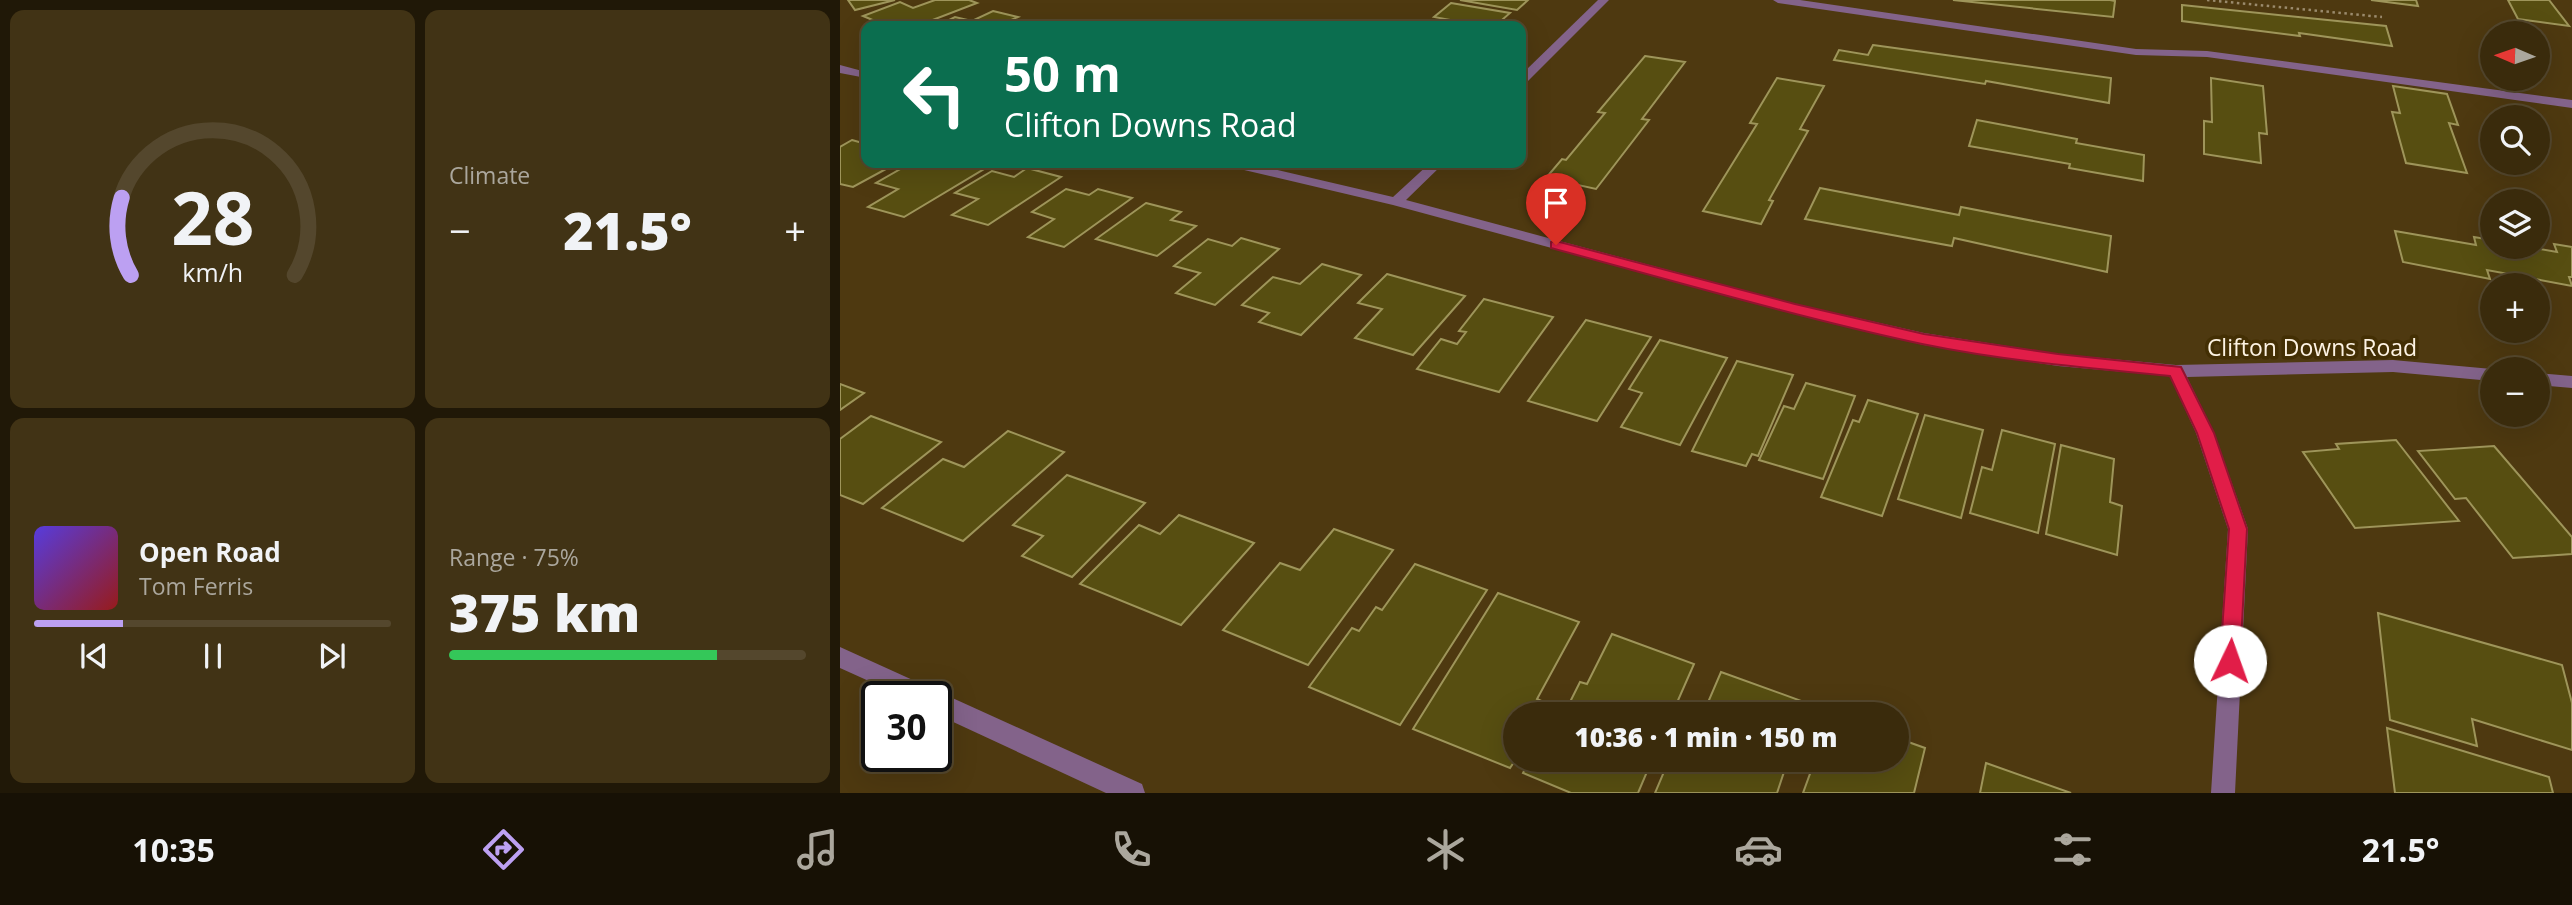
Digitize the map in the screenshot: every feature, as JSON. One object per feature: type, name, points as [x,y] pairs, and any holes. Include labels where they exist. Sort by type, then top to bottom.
[{"type":"street","points":[[1526,76],[1604,0]]},
{"type":"street","points":[[1778,0],[2136,52],[2207,54],[2572,104]]},
{"type":"street","points":[[840,69],[861,74]]},
{"type":"street","name":"Clifton Downs Road","points":[[1254,168],[1396,202],[1795,309],[1924,339],[2058,360],[2176,371],[2393,366],[2480,374]]},
{"type":"street","points":[[1396,202],[1432,168]]},
{"type":"street","points":[[2176,371],[2205,433],[2238,529],[2223,793]]},
{"type":"street","points":[[2550,380],[2572,382]]},
{"type":"street","points":[[840,657],[892,681]]},
{"type":"street","points":[[952,709],[1133,793]]},
{"type":"path","points":[[2207,0],[2382,17]]},
{"type":"building","points":[[848,0],[895,0],[855,10]]},
{"type":"building","points":[[935,0],[969,0],[977,3],[930,21],[875,21],[863,16],[900,2],[913,8]]},
{"type":"building","points":[[1460,0],[1528,0],[1517,10]]},
{"type":"building","points":[[1953,0],[2110,0],[2115,1],[2113,17]]},
{"type":"building","points":[[2371,0],[2416,0],[2418,6]]},
{"type":"building","points":[[2508,0],[2549,0],[2569,26],[2550,23],[2550,21],[2518,19]]},
{"type":"building","points":[[1451,3],[1510,13],[1501,21],[1456,21],[1434,17]]},
{"type":"building","points":[[2182,5],[2386,26],[2392,46],[2182,21]]},
{"type":"building","points":[[993,11],[1018,17],[1009,21],[972,21]]},
{"type":"building","points":[[955,17],[972,21],[947,21]]},
{"type":"building","points":[[1873,45],[2111,78],[2109,103],[1986,81],[1985,84],[1834,60],[1839,50],[1868,55]]},
{"type":"building","points":[[1645,56],[1685,62],[1642,119],[1649,120],[1596,189],[1546,178],[1562,159],[1566,160],[1605,113],[1598,112]]},
{"type":"building","points":[[1777,78],[1824,86],[1800,129],[1808,131],[1769,200],[1773,201],[1761,224],[1703,211],[1757,124],[1750,123]]},
{"type":"building","points":[[2211,78],[2263,86],[2267,134],[2259,133],[2261,163],[2204,154],[2204,121],[2212,122]]},
{"type":"building","points":[[2393,86],[2447,94],[2458,125],[2449,123],[2467,173],[2406,163],[2392,112],[2400,113]]},
{"type":"building","points":[[1977,120],[2077,139],[2076,143],[2144,155],[2143,181],[2069,168],[2070,164],[1969,146]]},
{"type":"building","points":[[852,140],[861,143],[861,168],[888,168],[853,187],[840,184],[840,147]]},
{"type":"building","points":[[902,168],[984,169],[904,217],[868,207],[898,189],[876,183]]},
{"type":"building","points":[[1027,168],[1061,177],[988,225],[952,215],[978,199],[955,193],[992,171],[1014,177]]},
{"type":"building","points":[[1820,188],[1959,215],[1961,207],[2111,236],[2107,272],[1954,238],[1952,246],[1805,219]]},
{"type":"building","points":[[1066,189],[1089,195],[1098,189],[1132,198],[1064,247],[1028,237],[1054,219],[1032,212]]},
{"type":"building","points":[[1146,203],[1181,212],[1171,220],[1196,226],[1157,256],[1096,239]]},
{"type":"building","points":[[2395,231],[2476,245],[2474,237],[2480,238],[2480,259],[2550,259],[2550,251],[2557,252],[2554,244],[2572,247],[2572,277],[2569,277],[2572,286],[2550,282],[2550,273],[2503,273],[2487,270],[2488,273],[2480,273],[2480,277],[2403,262]]},
{"type":"building","points":[[1241,238],[1279,249],[1215,305],[1176,293],[1200,273],[1174,266],[1208,239],[1232,246]]},
{"type":"building","points":[[1322,264],[1361,275],[1301,335],[1259,322],[1269,313],[1242,305],[1273,277],[1300,284]]},
{"type":"building","points":[[1387,274],[1465,296],[1413,355],[1355,338],[1382,309],[1358,303]]},
{"type":"building","points":[[1484,299],[1553,317],[1499,392],[1417,369],[1441,339],[1457,344],[1466,332],[1459,331]]},
{"type":"building","points":[[1586,320],[1651,337],[1597,421],[1528,401]]},
{"type":"building","points":[[1660,340],[1727,358],[1680,445],[1621,427],[1642,393],[1629,389]]},
{"type":"building","points":[[1737,361],[1793,375],[1758,456],[1752,454],[1746,466],[1692,451]]},
{"type":"building","points":[[1806,383],[1855,396],[1823,479],[1759,460],[1784,406],[1794,409]]},
{"type":"building","points":[[840,384],[864,393],[840,410]]},
{"type":"building","points":[[1868,400],[1918,414],[1882,516],[1821,497],[1853,420],[1859,422]]},
{"type":"building","points":[[1925,415],[1983,430],[1961,518],[1898,499]]},
{"type":"building","points":[[871,416],[941,442],[863,504],[840,495],[840,439]]},
{"type":"building","points":[[2002,430],[2055,444],[2038,533],[1970,513],[1982,467],[1992,470]]},
{"type":"building","points":[[1008,431],[1064,452],[963,541],[882,508],[943,459],[964,467]]},
{"type":"building","points":[[2396,440],[2459,521],[2355,528],[2303,452],[2339,449],[2336,444]]},
{"type":"building","points":[[2061,445],[2114,459],[2110,502],[2122,506],[2117,555],[2046,534]]},
{"type":"building","points":[[2494,446],[2572,537],[2572,554],[2513,558],[2466,498],[2455,499],[2418,451]]},
{"type":"building","points":[[1067,475],[1145,503],[1072,577],[1022,556],[1043,536],[1013,525]]},
{"type":"building","points":[[1179,515],[1254,543],[1181,625],[1080,584],[1139,525],[1160,534]]},
{"type":"building","points":[[1334,529],[1393,550],[1308,665],[1223,630],[1280,563],[1300,570]]},
{"type":"building","points":[[1415,564],[1487,590],[1400,725],[1309,687],[1352,628],[1359,631],[1376,607],[1382,610]]},
{"type":"building","points":[[1498,593],[1579,622],[1537,699],[1544,702],[1503,702],[1503,765],[1413,729]]},
{"type":"building","points":[[2378,613],[2562,665],[2572,703],[2572,750],[2472,719],[2477,746],[2390,720]]},
{"type":"building","points":[[1612,634],[1694,664],[1677,702],[1570,702],[1580,682],[1587,684]]},
{"type":"building","points":[[1721,672],[1804,702],[1708,702]]},
{"type":"building","points":[[2387,728],[2549,777],[2553,793],[2395,793]]},
{"type":"building","points":[[1909,742],[1925,748],[1914,793],[1803,793],[1811,772],[1909,772]]},
{"type":"building","points":[[1986,763],[2071,793],[1980,793]]},
{"type":"building","points":[[1647,772],[1638,793],[1571,793],[1523,773]]},
{"type":"building","points":[[1664,772],[1784,772],[1777,793],[1655,793]]},
{"type":"route","points":[[1556,245],[1795,309],[1924,339],[2058,360],[2176,371],[2205,433],[2238,529],[2230,661]]}]
